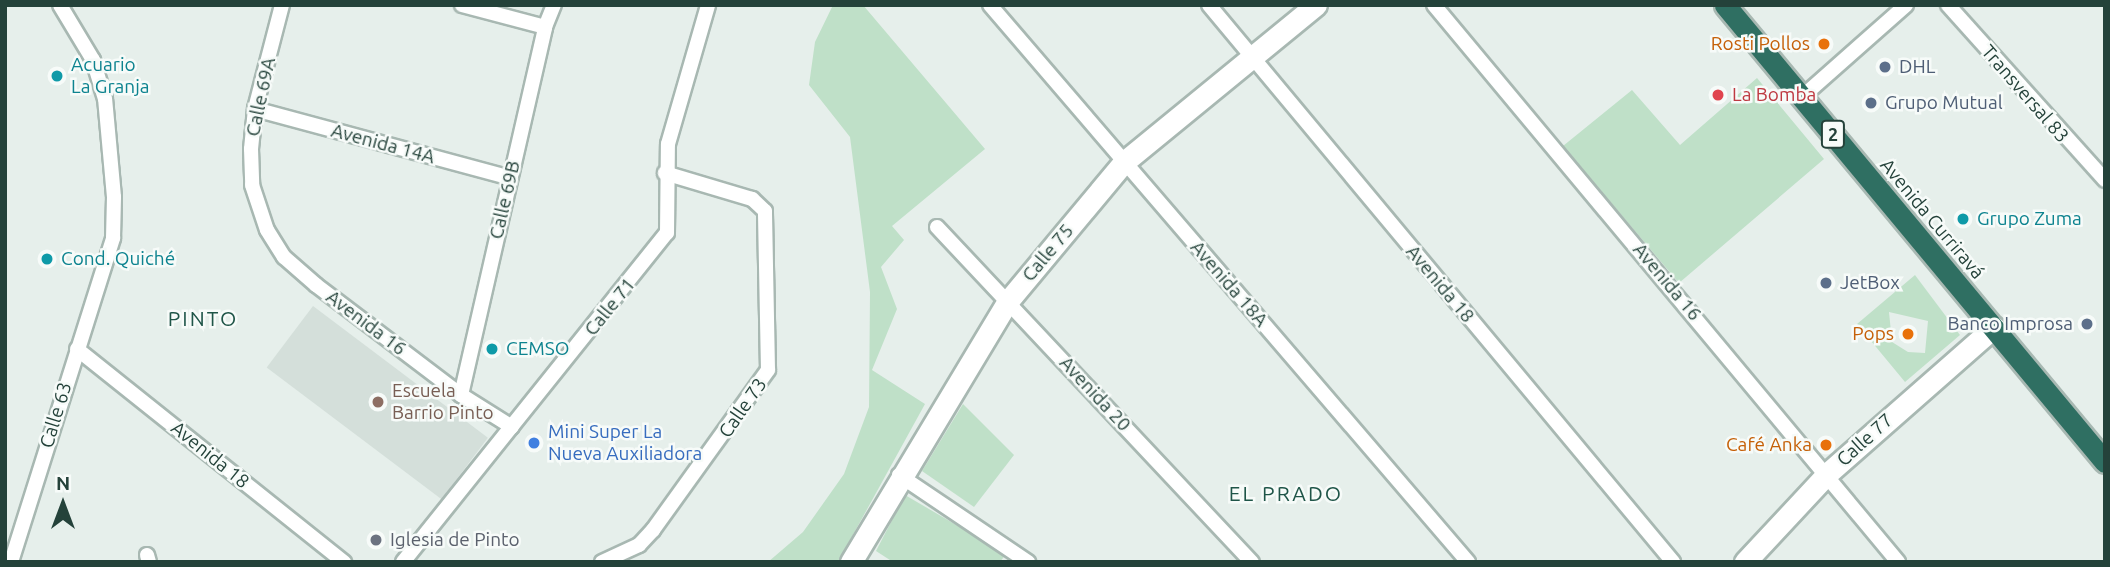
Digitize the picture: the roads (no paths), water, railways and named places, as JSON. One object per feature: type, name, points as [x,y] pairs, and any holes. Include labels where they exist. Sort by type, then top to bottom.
[{"type":"highway","name":"Avenida Curriravá","points":[[1725,5],[2105,462]]},
{"type":"street","name":"Calle 63","points":[[11,562],[76,349],[102,281],[113,238],[114,197],[106,99],[93,60],[60,5]]},
{"type":"street","name":"Calle 69A","points":[[267,230],[253,185],[255,109],[282,5]]},
{"type":"street","points":[[462,5],[545,27]]},
{"type":"street","name":"Calle 69B","points":[[461,395],[545,27],[554,5]]},
{"type":"street","name":"Calle 71","points":[[403,562],[657,249],[670,217],[665,173],[675,114],[708,5]]},
{"type":"street","name":"Avenida 18A","points":[[990,5],[1468,562]]},
{"type":"street","name":"Avenida 18","points":[[1209,5],[1673,562]]},
{"type":"street","name":"Calle 75","points":[[851,562],[899,475],[1008,301],[1124,162],[1316,5]]},
{"type":"street","name":"Avenida 16","points":[[1434,5],[1828,473],[1898,562]]},
{"type":"street","points":[[1802,97],[1906,5]]},
{"type":"street","name":"Transversal 83","points":[[1948,5],[2105,180]]},
{"type":"street","name":"Avenida 14A","points":[[255,109],[510,178]]},
{"type":"street","name":"Calle 73","points":[[603,562],[639,545],[759,388],[768,370],[767,223],[759,203],[665,173]]},
{"type":"street","name":"Avenida 20","points":[[937,227],[1252,562]]},
{"type":"street","name":"Avenida 16","points":[[267,230],[284,257],[316,285],[461,395],[512,427]]},
{"type":"street","name":"Calle 77","points":[[1745,562],[1828,473],[1993,327]]},
{"type":"street","name":"Avenida 18","points":[[76,349],[344,562]]},
{"type":"street","points":[[899,475],[1028,562]]},
{"type":"place","name":"Rosti Pollos","points":[[1824,44]]},
{"type":"place","name":"DHL","points":[[1885,67]]},
{"type":"place","name":"Acuario La Granja","points":[[57,76]]},
{"type":"place","name":"La Bomba","points":[[1718,95]]},
{"type":"place","name":"Grupo Mutual","points":[[1871,103]]},
{"type":"place","name":"Grupo Zuma","points":[[1963,219]]},
{"type":"place","name":"Cond. Quiché","points":[[47,259]]},
{"type":"place","name":"JetBox","points":[[1826,283]]},
{"type":"place","name":"Banco Improsa","points":[[2087,324]]},
{"type":"place","name":"Pops","points":[[1908,334]]},
{"type":"place","name":"CEMSO","points":[[492,349]]},
{"type":"place","name":"Escuela Barrio Pinto","points":[[378,402]]},
{"type":"place","name":"Mini Super La Nueva Auxiliadora","points":[[534,443]]},
{"type":"place","name":"Café Anka","points":[[1826,445]]},
{"type":"place","name":"Iglesia de Pinto","points":[[376,540]]},
{"type":"district","name":"PINTO","points":[[203,318]]},
{"type":"district","name":"EL PRADO","points":[[1286,493]]}]
